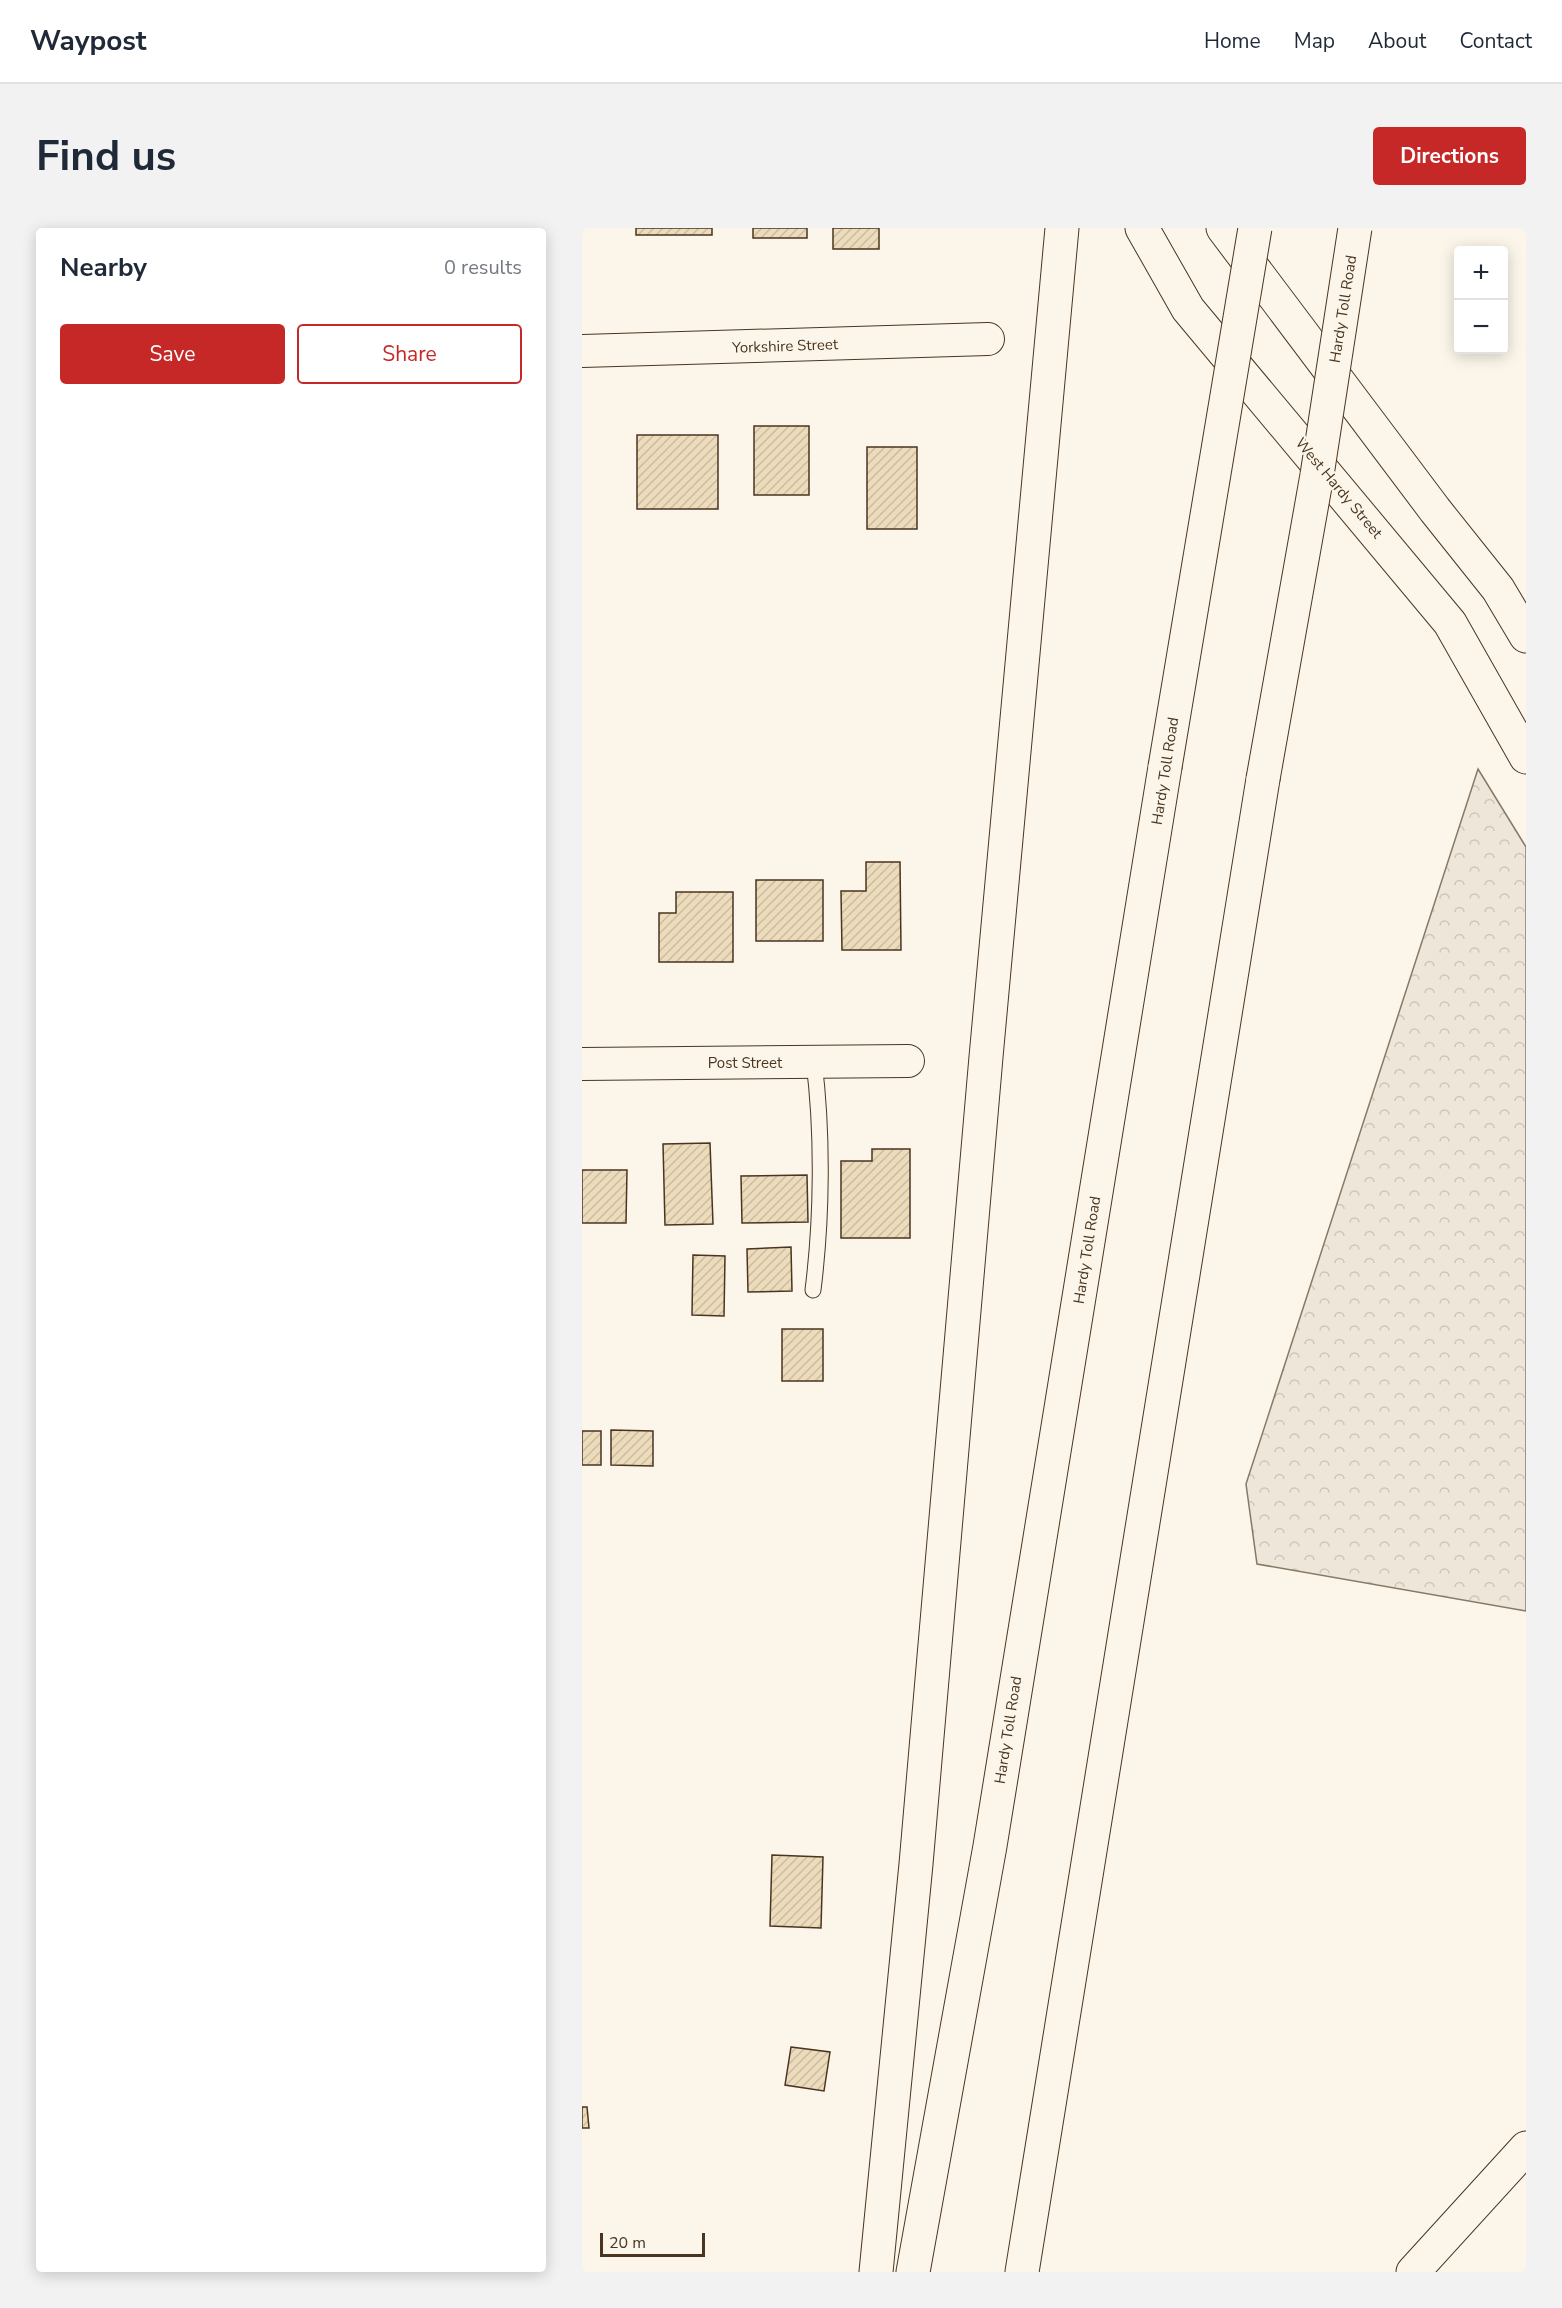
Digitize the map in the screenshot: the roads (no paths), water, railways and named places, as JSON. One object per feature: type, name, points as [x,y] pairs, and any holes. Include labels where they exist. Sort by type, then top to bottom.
[{"type":"main road","points":[[876,2272],[916,1864],[1062,228]]},
{"type":"main road","name":"West Hardy Street","points":[[1142,228],[1188,309],[1450,623],[1526,757]]},
{"type":"main road","points":[[1223,228],[1435,510],[1498,589],[1526,636]]},
{"type":"main road","name":"Hardy Toll Road","points":[[913,2272],[990,1846],[1165,768],[1256,228]]},
{"type":"main road","name":"Hardy Toll Road","points":[[1022,2272],[1263,779],[1317,475],[1355,228]]},
{"type":"main road","points":[[1413,2272],[1526,2148]]},
{"type":"street","name":"Yorkshire Street","points":[[582,351],[988,339]]},
{"type":"street","name":"Post Street","points":[[582,1064],[908,1061]]},
{"type":"lane","points":[[813,1290],[819,1238],[818,1094],[814,1062]]}]
